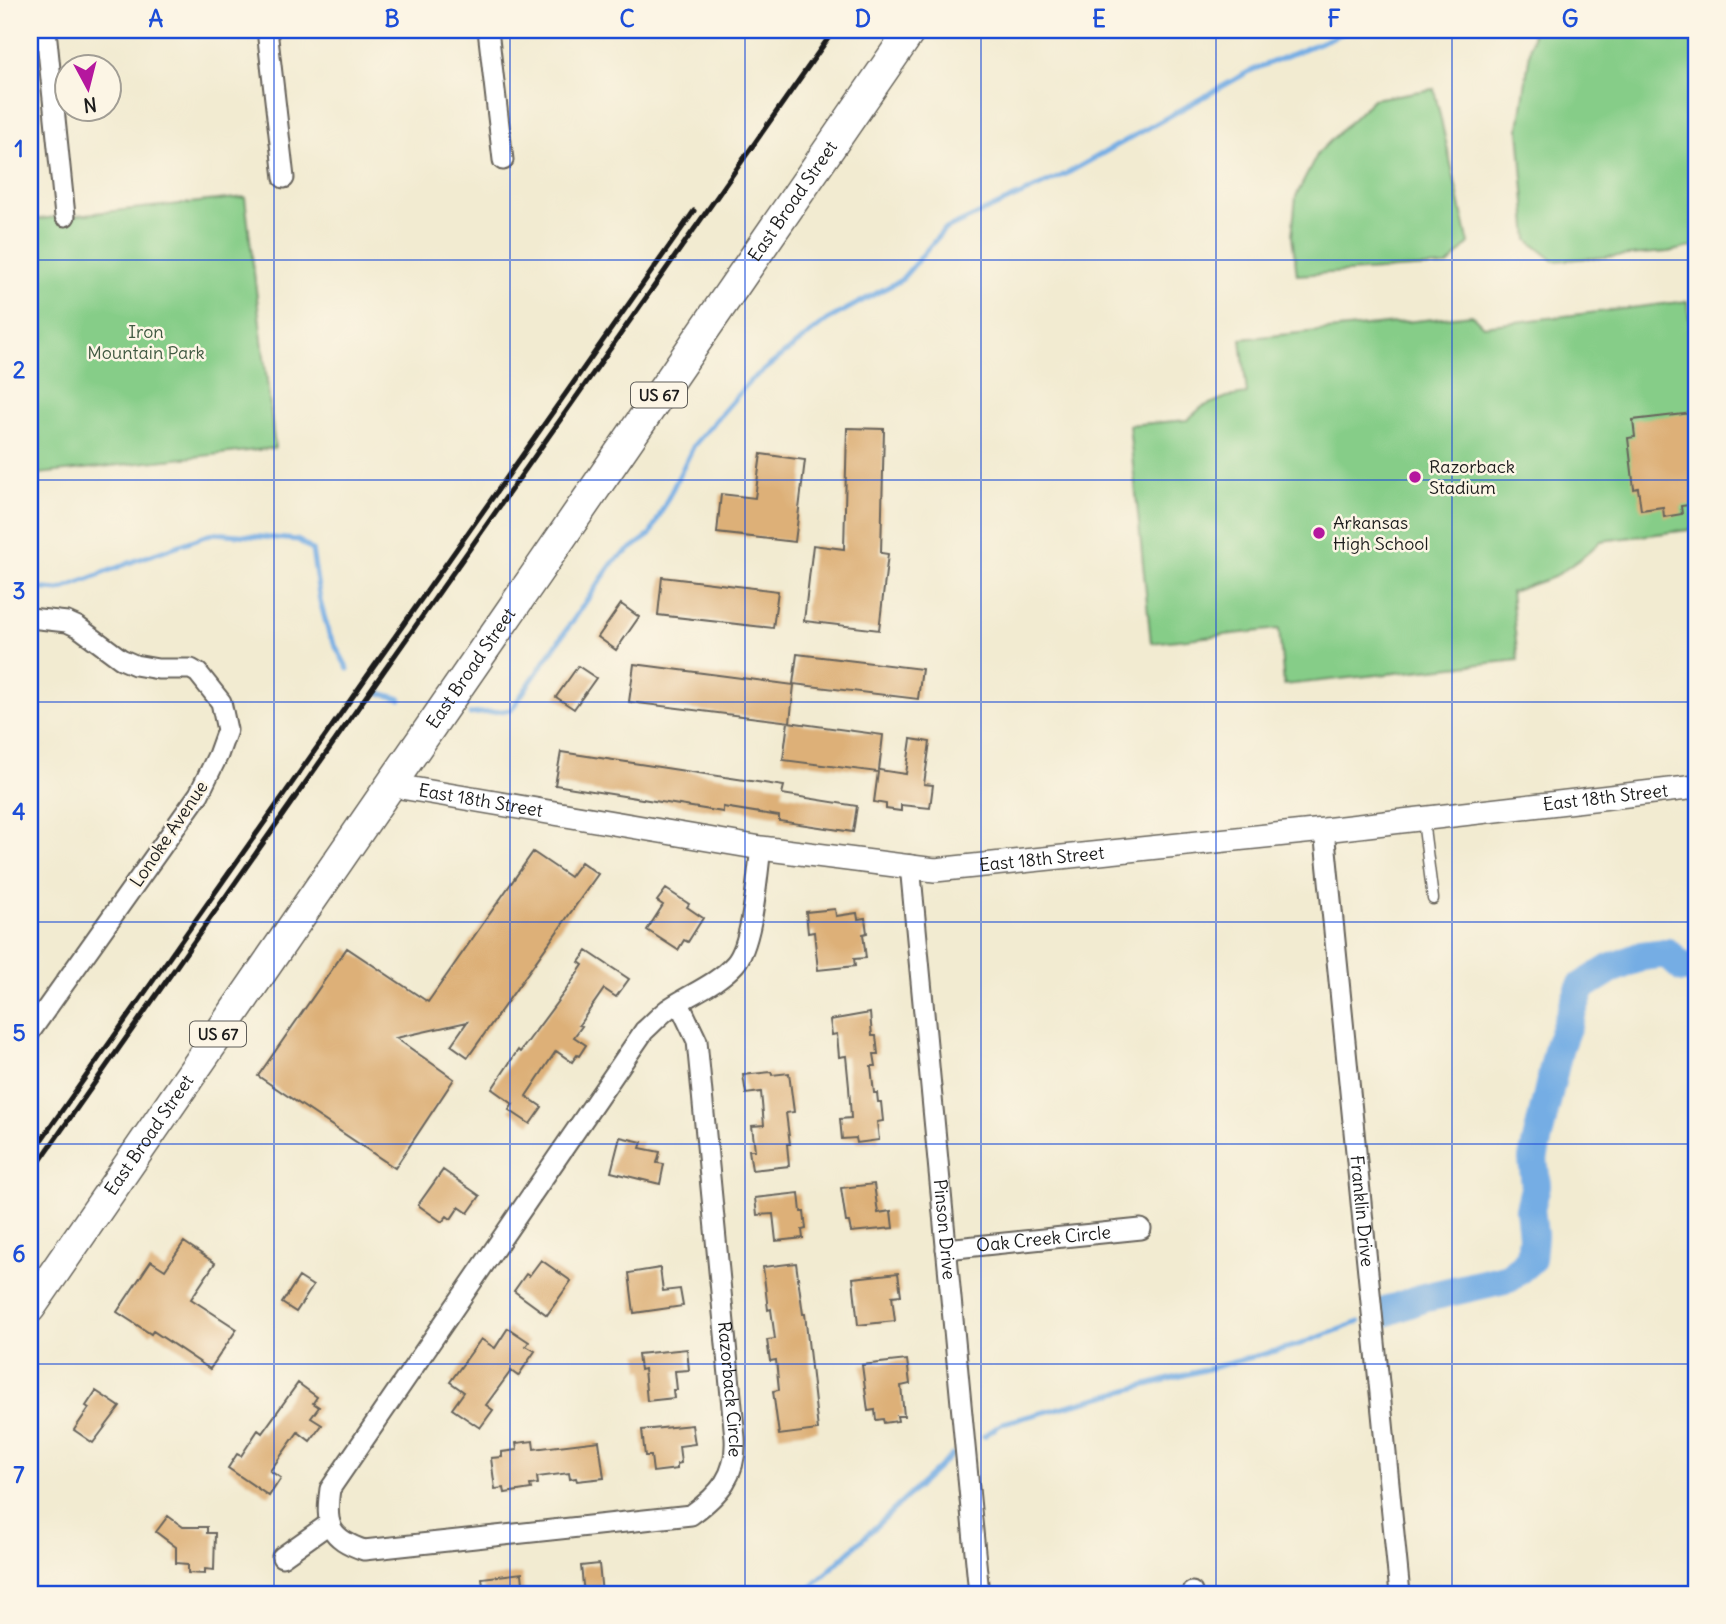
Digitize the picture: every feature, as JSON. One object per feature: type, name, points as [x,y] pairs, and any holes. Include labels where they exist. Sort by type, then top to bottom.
[{"type":"main road","name":"East Broad Street","points":[[30,1308],[911,30]]},
{"type":"street","points":[[46,30],[65,216]]},
{"type":"street","points":[[267,30],[284,178]]},
{"type":"street","points":[[488,30],[503,160]]},
{"type":"street","name":"Lonoke Avenue","points":[[30,618],[67,622],[121,659],[135,665],[158,669],[191,669],[216,692],[225,714],[227,730],[199,794],[30,1032]]},
{"type":"street","name":"East 18th Street","points":[[389,785],[761,848],[935,870],[1324,830],[1696,787]]},
{"type":"street","name":"Franklin Drive","points":[[1324,830],[1400,1594]]},
{"type":"street","points":[[282,1557],[330,1523],[327,1513],[330,1489],[644,1031],[666,1010],[720,977],[737,962],[748,935],[761,848]]},
{"type":"street","name":"Pinson Drive","points":[[910,865],[979,1594]]},
{"type":"street","name":"Razorback Circle","points":[[330,1523],[332,1532],[347,1544],[364,1550],[678,1517],[691,1515],[712,1500],[730,1476],[736,1455],[735,1438],[708,1140],[697,1041],[679,1003]]},
{"type":"street","name":"Oak Creek Circle","points":[[946,1249],[1141,1229]]},
{"type":"lane","points":[[1423,818],[1433,899]]},
{"type":"path","points":[[1690,1594],[1696,1579]]},
{"type":"green space","points":[[1533,30],[1696,30],[1696,246],[1668,252],[1554,261],[1528,240],[1519,129]]},
{"type":"green space","points":[[1434,89],[1469,244],[1447,266],[1297,275],[1292,236],[1296,196],[1318,153],[1373,99]]},
{"type":"green space","name":"Iron Mountain Park","points":[[245,197],[275,448],[30,475],[30,220]]},
{"type":"green space","name":"Razorback Stadium","points":[[1687,301],[1696,363],[1696,529],[1601,541],[1554,577],[1511,592],[1518,660],[1284,685],[1279,629],[1151,643],[1129,425],[1187,420],[1202,407],[1227,397],[1247,394],[1241,339],[1472,315],[1483,326]]},
{"type":"building","points":[[1692,413],[1696,449],[1696,504],[1681,506],[1682,514],[1664,517],[1663,507],[1641,510],[1638,488],[1634,489],[1628,438],[1635,437],[1633,420]]},
{"type":"building","points":[[847,428],[884,429],[881,553],[888,554],[879,630],[804,621],[813,545],[844,549]]},
{"type":"building","points":[[761,454],[805,460],[795,542],[717,533],[721,494],[755,498]]},
{"type":"building","points":[[662,577],[778,591],[773,628],[658,615]]},
{"type":"building","points":[[621,604],[639,617],[616,650],[598,637]]},
{"type":"building","points":[[797,654],[922,669],[918,699],[793,684]]},
{"type":"building","points":[[634,664],[794,685],[790,722],[629,702]]},
{"type":"building","points":[[578,666],[596,678],[574,709],[556,697]]},
{"type":"building","points":[[788,722],[883,735],[879,770],[906,774],[911,739],[930,742],[924,784],[933,785],[930,808],[901,805],[901,811],[886,809],[886,804],[874,802],[878,772],[783,760]]},
{"type":"building","points":[[561,752],[784,786],[782,794],[857,806],[853,832],[779,821],[779,816],[723,807],[723,812],[555,785]]},
{"type":"building","points":[[533,852],[570,877],[581,862],[598,874],[468,1057],[451,1045],[467,1022],[396,1038],[454,1079],[395,1168],[258,1076],[347,948],[428,1002]]},
{"type":"building","points":[[666,889],[689,904],[687,907],[703,918],[688,942],[684,940],[678,950],[647,930],[663,905],[657,901]]},
{"type":"building","points":[[835,909],[836,916],[857,913],[858,919],[865,918],[867,933],[863,934],[866,958],[854,959],[855,966],[818,970],[814,932],[808,933],[806,912]]},
{"type":"building","points":[[587,951],[629,979],[616,997],[604,989],[579,1025],[582,1026],[574,1037],[586,1045],[579,1056],[572,1062],[556,1051],[526,1096],[542,1107],[530,1124],[509,1110],[513,1104],[492,1089],[518,1050],[520,1052],[566,990],[583,965],[579,962]]},
{"type":"building","points":[[870,1013],[872,1036],[876,1036],[878,1054],[874,1054],[876,1066],[871,1066],[874,1093],[877,1093],[878,1102],[881,1102],[883,1121],[877,1122],[879,1140],[857,1143],[856,1138],[842,1139],[840,1119],[851,1118],[846,1056],[839,1057],[837,1034],[832,1035],[830,1020]]},
{"type":"building","points":[[771,1072],[772,1075],[789,1073],[794,1112],[786,1113],[790,1144],[787,1144],[789,1166],[752,1170],[749,1150],[755,1150],[752,1126],[764,1125],[761,1092],[746,1094],[743,1075]]},
{"type":"building","points":[[620,1137],[642,1142],[640,1148],[660,1152],[657,1163],[664,1164],[660,1184],[611,1172]]},
{"type":"building","points":[[443,1170],[480,1196],[468,1213],[459,1207],[451,1219],[447,1216],[442,1222],[418,1205]]},
{"type":"building","points":[[874,1184],[878,1213],[891,1211],[893,1228],[851,1232],[849,1222],[846,1222],[841,1188]]},
{"type":"building","points":[[799,1193],[806,1229],[802,1230],[803,1238],[776,1241],[773,1214],[757,1215],[755,1198]]},
{"type":"building","points":[[184,1242],[215,1263],[191,1299],[237,1329],[210,1369],[153,1331],[151,1334],[117,1312],[151,1261],[165,1270]]},
{"type":"building","points":[[541,1260],[571,1281],[547,1315],[514,1291],[526,1274],[529,1276]]},
{"type":"building","points":[[796,1263],[805,1314],[818,1430],[779,1435],[773,1391],[779,1390],[776,1360],[770,1361],[767,1340],[775,1339],[771,1309],[768,1310],[763,1267]]},
{"type":"building","points":[[660,1268],[663,1291],[680,1289],[683,1306],[634,1313],[629,1273]]},
{"type":"building","points":[[898,1273],[901,1295],[892,1296],[895,1321],[858,1325],[853,1278]]},
{"type":"building","points":[[299,1277],[313,1286],[296,1312],[282,1303]]},
{"type":"building","points":[[508,1328],[529,1342],[526,1346],[535,1351],[518,1376],[511,1371],[486,1405],[493,1410],[480,1428],[452,1409],[464,1392],[450,1382],[481,1339],[495,1348]]},
{"type":"building","points":[[687,1349],[689,1370],[675,1371],[677,1390],[673,1390],[674,1398],[647,1401],[644,1369],[640,1370],[638,1354]]},
{"type":"building","points":[[907,1360],[910,1384],[901,1386],[904,1416],[897,1416],[898,1421],[884,1423],[883,1419],[876,1420],[875,1410],[868,1411],[862,1365]]},
{"type":"building","points":[[298,1383],[317,1397],[313,1403],[319,1407],[311,1418],[322,1425],[310,1441],[298,1432],[270,1471],[281,1478],[269,1496],[228,1468],[237,1454],[241,1456],[258,1430],[262,1433]]},
{"type":"building","points":[[96,1391],[120,1407],[93,1443],[74,1430],[89,1408],[86,1406]]},
{"type":"building","points":[[692,1425],[695,1444],[679,1446],[681,1463],[677,1464],[677,1469],[653,1472],[651,1456],[645,1456],[642,1430]]},
{"type":"building","points":[[533,1441],[534,1449],[599,1441],[604,1478],[577,1481],[576,1478],[570,1479],[569,1473],[537,1477],[538,1484],[530,1485],[531,1489],[505,1493],[504,1488],[495,1489],[491,1458],[502,1457],[502,1452],[517,1450],[516,1443]]},
{"type":"building","points":[[168,1516],[183,1527],[207,1527],[207,1533],[215,1533],[214,1570],[205,1569],[205,1574],[188,1573],[188,1564],[176,1563],[176,1547],[156,1532]]},
{"type":"building","points":[[599,1564],[602,1594],[584,1594],[581,1566]]},
{"type":"building","points":[[522,1573],[524,1594],[484,1594],[482,1578]]},
{"type":"waterway","points":[[470,714],[511,710],[614,561],[650,535],[694,445],[750,381],[827,320],[901,280],[944,230],[1066,174],[1250,71],[1351,30]]},
{"type":"waterway","points":[[30,588],[60,590],[214,533],[298,540],[312,550],[320,601],[329,634],[348,669]]},
{"type":"waterway","points":[[380,693],[401,699]]},
{"type":"waterway","points":[[1385,1312],[1423,1298],[1509,1278],[1531,1259],[1533,1235],[1530,1209],[1536,1185],[1533,1159],[1559,1046],[1581,987],[1610,969],[1642,956],[1667,953],[1683,968],[1696,967]]},
{"type":"waterway","points":[[984,1436],[1003,1423],[1298,1345],[1359,1322]]},
{"type":"waterway","points":[[804,1594],[952,1455]]},
{"type":"railway","points":[[30,1175],[834,30]]},
{"type":"railway","points":[[30,1156],[694,211]]},
{"type":"place","name":"Razorback Stadium","points":[[1415,477]]},
{"type":"place","name":"Arkansas High School","points":[[1319,533]]}]
